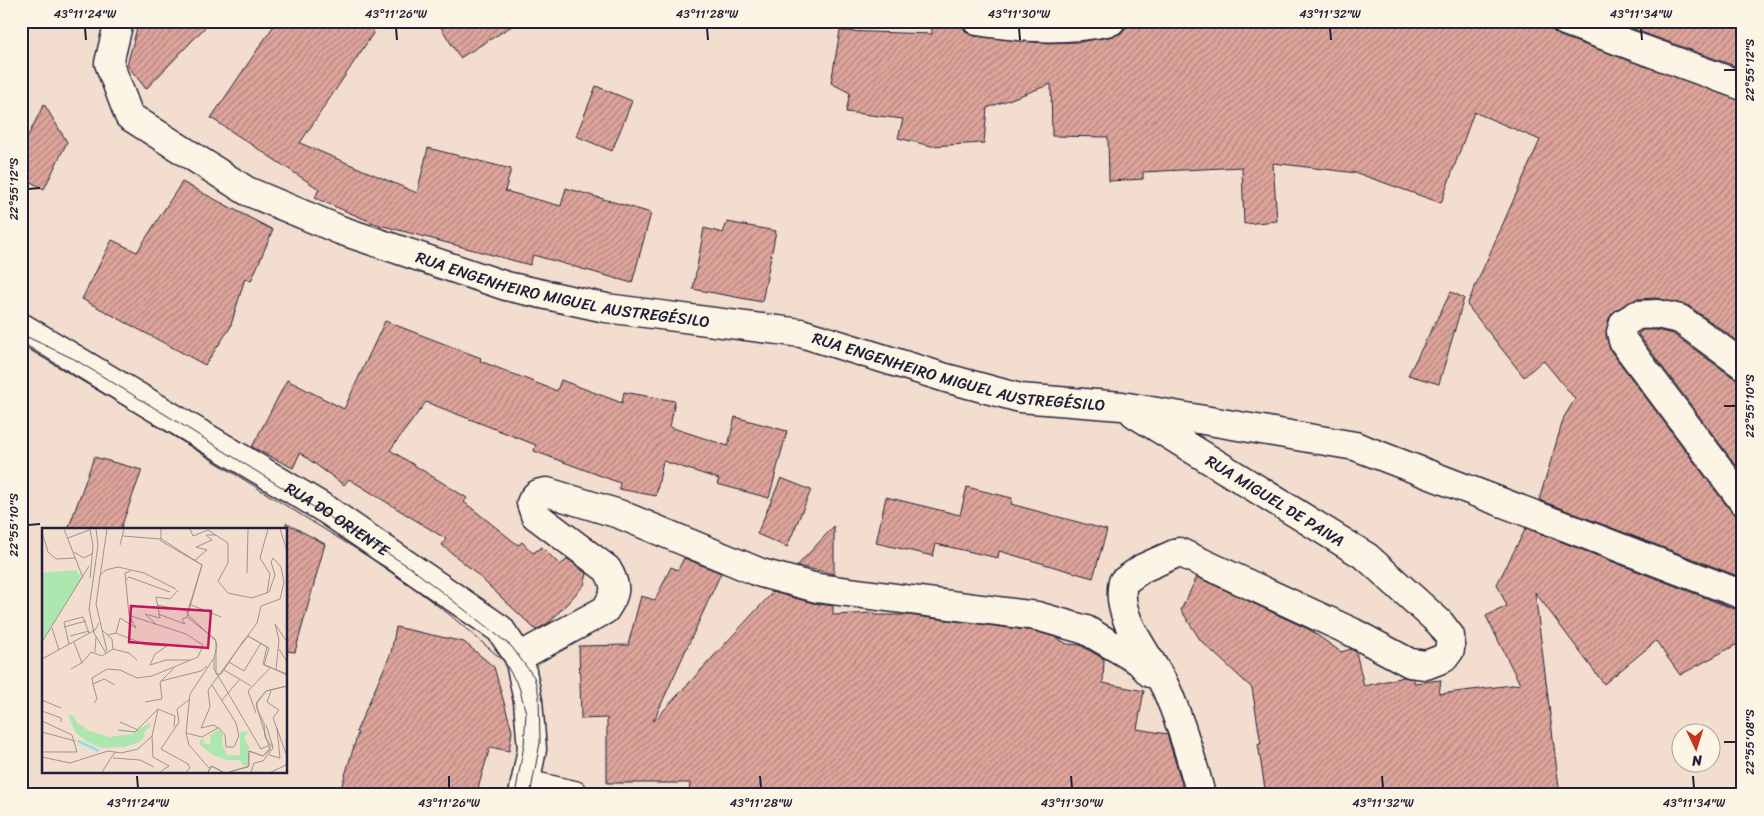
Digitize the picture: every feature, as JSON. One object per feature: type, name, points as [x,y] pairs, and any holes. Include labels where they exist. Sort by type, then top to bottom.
[{"type":"street","name":"RUA ENGENHEIRO MIGUEL AUSTREGÉSILO","points":[[119,21],[109,63],[129,116],[247,191],[340,230],[506,286],[597,306],[801,333],[946,378],[1020,398],[1122,406]]},
{"type":"street","points":[[977,21],[1049,29],[1086,27],[1111,21]]},
{"type":"street","points":[[1564,21],[1743,86]]},
{"type":"street","points":[[1743,365],[1680,319],[1657,314],[1637,315],[1624,323],[1621,332],[1623,341],[1743,501]]},
{"type":"street","name":"RUA DO ORIENTE","points":[[21,326],[327,510],[500,629],[519,657],[528,701],[532,749],[524,790]]},
{"type":"street","points":[[1122,406],[1355,446],[1743,595]]},
{"type":"street","name":"RUA MIGUEL DE PAIVA","points":[[1122,406],[1367,557],[1440,622],[1450,636],[1450,650],[1444,658],[1426,665],[1410,663],[1352,632],[1179,552],[1144,568],[1123,582],[1121,590],[1126,618],[1167,690],[1185,734],[1202,795]]},
{"type":"street","points":[[519,657],[605,610],[614,597],[614,581],[608,570],[535,515],[531,503],[534,497],[539,493],[547,492],[619,514],[761,573],[817,588],[1037,616],[1086,630],[1139,660],[1167,690]]},
{"type":"street","points":[[524,790],[574,795]]},
{"type":"building","points":[[139,21],[211,21],[146,89],[127,65]]},
{"type":"building","points":[[277,21],[359,21],[374,32],[300,143],[417,193],[428,148],[511,169],[505,191],[561,206],[566,188],[651,213],[632,283],[533,255],[530,265],[376,224],[315,198],[319,189],[211,118]]},
{"type":"building","points":[[437,21],[520,21],[460,58]]},
{"type":"building","points":[[932,21],[962,21],[967,33],[975,36],[1044,43],[1079,42],[1114,36],[1121,33],[1126,27],[1126,21],[1550,21],[1553,31],[1560,36],[1743,101],[1743,345],[1689,306],[1656,298],[1636,299],[1616,310],[1609,318],[1606,335],[1610,350],[1730,510],[1736,515],[1743,516],[1743,578],[1539,500],[1564,417],[1575,399],[1543,360],[1524,377],[1467,305],[1540,140],[1474,112],[1441,203],[1357,173],[1273,163],[1277,221],[1244,224],[1242,167],[1143,172],[1143,179],[1109,181],[1108,137],[1052,136],[1051,84],[987,108],[984,143],[931,146],[898,138],[903,119],[846,112],[850,93],[831,83],[840,31],[932,34]]},
{"type":"building","points":[[1611,21],[1743,21],[1743,69]]},
{"type":"building","points":[[596,86],[632,101],[612,151],[576,136]]},
{"type":"building","points":[[44,104],[67,142],[44,189],[21,177],[21,150]]},
{"type":"building","points":[[182,182],[273,230],[251,281],[245,278],[230,328],[205,365],[82,299],[112,240],[137,252]]},
{"type":"building","points":[[727,222],[776,231],[762,302],[693,289],[704,228],[723,233]]},
{"type":"building","points":[[1451,292],[1464,298],[1439,384],[1408,375]]},
{"type":"building","points":[[385,321],[481,358],[480,361],[557,391],[561,380],[622,403],[624,392],[675,401],[670,427],[728,446],[735,417],[787,431],[769,498],[717,484],[719,479],[663,461],[656,496],[619,489],[620,483],[534,451],[536,445],[426,402],[390,450],[467,498],[464,502],[518,545],[522,542],[533,553],[542,547],[560,565],[568,559],[587,574],[584,585],[550,622],[536,630],[470,568],[442,545],[446,539],[349,479],[344,485],[300,453],[293,468],[252,447],[287,380],[344,409]]},
{"type":"building","points":[[1642,330],[1656,330],[1673,334],[1734,378],[1743,380],[1743,475],[1638,334]]},
{"type":"building","points":[[94,457],[142,470],[121,528],[69,528]]},
{"type":"building","points":[[781,478],[811,490],[787,547],[757,534]]},
{"type":"building","points":[[967,487],[1012,498],[1011,504],[1107,530],[1093,578],[999,551],[998,558],[936,544],[933,556],[876,543],[886,497],[960,515]]},
{"type":"building","points":[[286,523],[325,544],[295,652],[288,651],[288,528],[286,528]]},
{"type":"building","points":[[834,526],[834,574],[797,566]]},
{"type":"building","points":[[1526,528],[1737,610],[1743,610],[1743,641],[1680,675],[1656,641],[1604,684],[1535,592],[1560,795],[1266,795],[1258,744],[1261,744],[1252,688],[1201,641],[1181,610],[1197,577],[1310,630],[1341,652],[1351,649],[1356,652],[1364,686],[1404,677],[1414,679],[1414,683],[1441,680],[1439,694],[1520,684],[1486,616],[1507,606],[1497,584]]},
{"type":"building","points":[[684,558],[721,573],[653,722],[773,592],[813,603],[833,606],[833,615],[874,613],[874,615],[908,615],[1034,631],[1055,637],[1067,644],[1080,645],[1104,659],[1103,683],[1144,691],[1137,729],[1167,734],[1182,784],[1180,795],[718,795],[689,794],[690,783],[607,783],[607,718],[581,719],[579,646],[628,645],[641,596],[655,600],[671,567],[678,570]]},
{"type":"building","points":[[396,627],[464,642],[494,667],[512,731],[509,751],[490,747],[476,795],[339,795],[358,733],[356,732],[391,653]]},
{"type":"tram line","points":[[21,334],[74,359],[411,568],[511,646],[534,677],[539,695],[540,743],[530,795]]},
{"type":"tram line","points":[[21,342],[387,568],[450,615],[504,661],[519,687],[526,713],[524,745],[515,795]]}]
